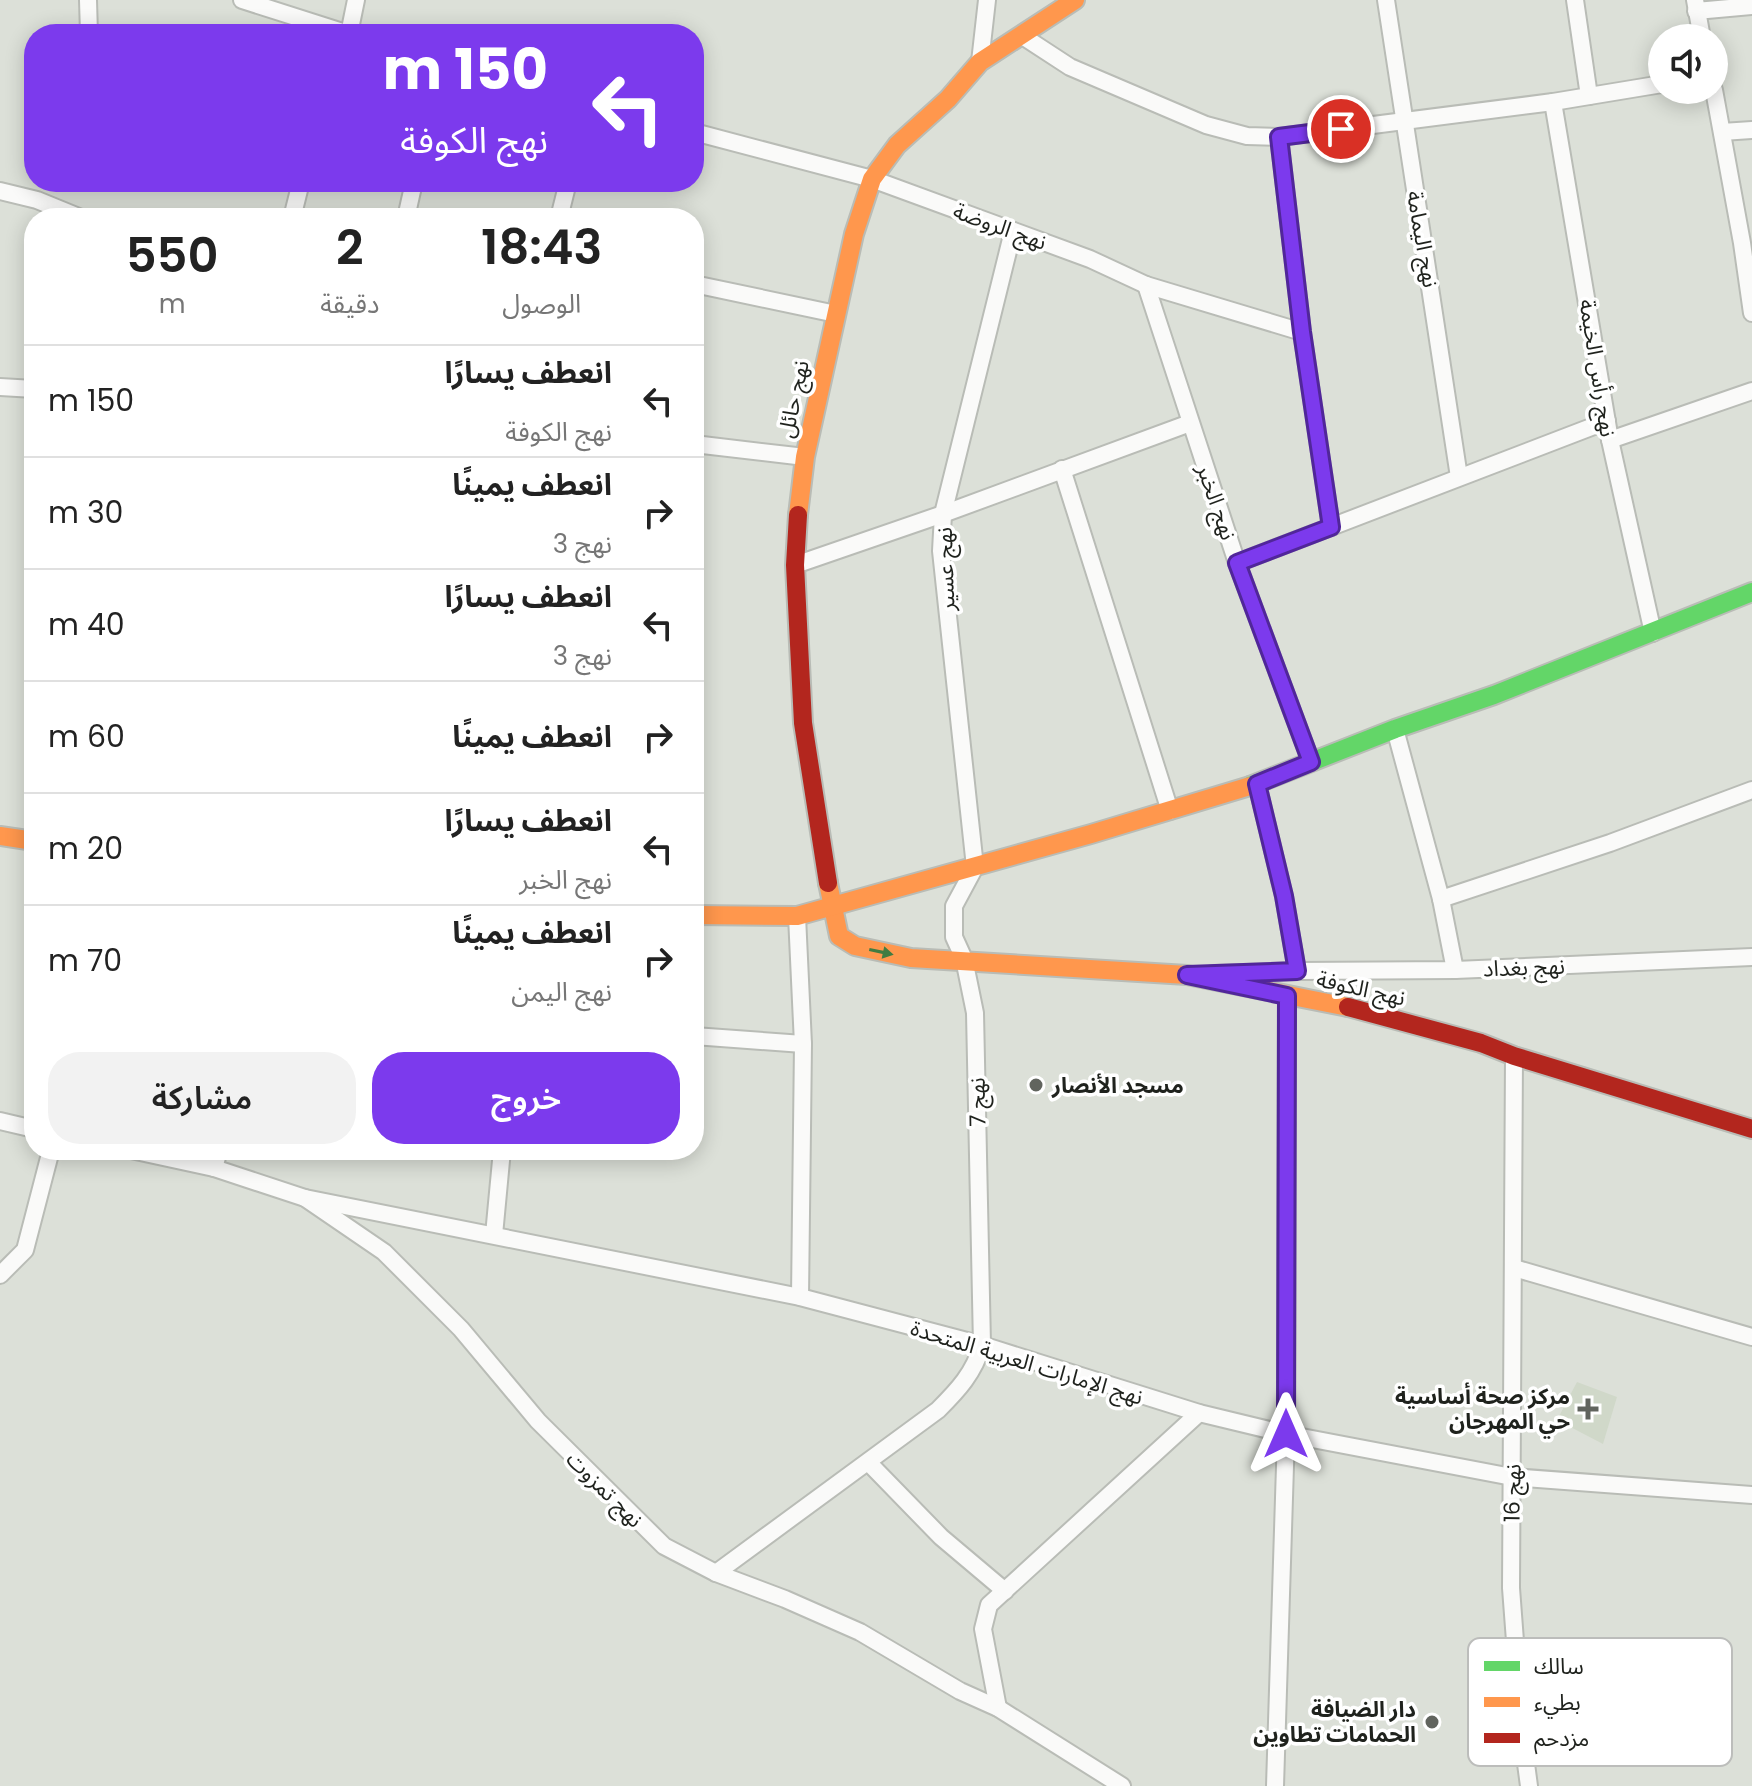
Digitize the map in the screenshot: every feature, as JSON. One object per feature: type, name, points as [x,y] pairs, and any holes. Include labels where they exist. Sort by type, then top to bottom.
[{"type":"street","points":[[88,0],[89,24]]},
{"type":"street","points":[[242,0],[318,24]]},
{"type":"street","points":[[351,24],[356,0]]},
{"type":"street","points":[[980,62],[987,0]]},
{"type":"street","name":"نهج حائل","points":[[831,905],[803,723],[795,565],[805,457],[854,234],[872,179],[897,145],[948,99],[980,62],[1075,0]]},
{"type":"street","name":"نهج اليمامة","points":[[1386,0],[1459,477]]},
{"type":"street","points":[[1575,0],[1589,96]]},
{"type":"street","points":[[1696,5],[1752,6]]},
{"type":"street","points":[[1021,35],[1070,67],[1206,125],[1247,136],[1279,137],[1553,102],[1648,86]]},
{"type":"street","name":"نهج رأس الخيمة","points":[[1553,102],[1610,440],[1653,633]]},
{"type":"street","points":[[1717,104],[1752,313]]},
{"type":"street","points":[[1722,132],[1752,130]]},
{"type":"street","name":"نهج الروضة","points":[[704,135],[872,179],[1090,259],[1146,285],[1302,332]]},
{"type":"street","points":[[1279,137],[1302,332],[1331,527]]},
{"type":"street","points":[[0,191],[57,208]]},
{"type":"street","name":"نهج عسير","points":[[975,867],[945,602],[941,551],[943,514],[1013,231]]},
{"type":"street","name":"نهج الخبر","points":[[1146,285],[1237,563],[1311,762]]},
{"type":"street","points":[[704,286],[836,314]]},
{"type":"street","points":[[0,387],[24,388]]},
{"type":"street","points":[[1610,440],[1752,391]]},
{"type":"street","points":[[1237,563],[1607,421]]},
{"type":"street","points":[[795,565],[1190,423]]},
{"type":"street","points":[[704,445],[805,457]]},
{"type":"street","points":[[1062,469],[1170,811]]},
{"type":"street","points":[[704,915],[797,916],[1170,811],[1257,784],[1395,729],[1494,695],[1752,592]]},
{"type":"street","points":[[1395,729],[1441,899],[1455,970]]},
{"type":"street","points":[[1257,784],[1284,896],[1297,971]]},
{"type":"street","points":[[1441,899],[1610,843],[1752,790]]},
{"type":"street","points":[[0,836],[24,840]]},
{"type":"street","name":"نهج 7","points":[[975,867],[954,906],[954,937],[964,959],[975,1013],[982,1345]]},
{"type":"street","name":"نهج الكوفة","points":[[831,905],[839,936],[855,946],[911,958],[1187,975],[1357,1009],[1481,1043],[1514,1056],[1752,1129]]},
{"type":"street","points":[[797,916],[803,1044],[800,1297]]},
{"type":"street","name":"نهج بغداد","points":[[1187,975],[1455,970],[1752,957]]},
{"type":"street","points":[[1275,1786],[1286,1434],[1287,996]]},
{"type":"street","points":[[704,1037],[803,1044]]},
{"type":"street","name":"نهج 16","points":[[1514,1056],[1511,1588],[1515,1638]]},
{"type":"street","points":[[0,1121],[24,1127]]},
{"type":"street","points":[[1,1275],[25,1250],[48,1160]]},
{"type":"street","name":"نهج تمزوت","points":[[177,1160],[214,1168],[305,1198],[384,1252],[461,1329],[538,1421],[664,1546],[716,1573],[860,1632],[960,1691],[998,1708],[1122,1786]]},
{"type":"street","points":[[214,1168],[216,1160]]},
{"type":"street","points":[[494,1235],[501,1160]]},
{"type":"street","name":"نهج الإمارات العربية المتحدة","points":[[305,1198],[800,1297],[982,1345],[1199,1413],[1286,1434],[1512,1477],[1752,1495]]},
{"type":"street","points":[[1514,1268],[1752,1337]]},
{"type":"street","points":[[716,1573],[938,1410],[959,1389],[976,1365],[982,1345]]},
{"type":"street","points":[[998,1708],[983,1629],[989,1605],[1199,1413]]},
{"type":"street","points":[[868,1462],[941,1537],[1005,1591]]},
{"type":"street","name":"نهج 16","points":[[1526,1766],[1529,1786]]},
{"type":"shaded area","name":"مركز صحة أساسية حي المهرجان","points":[[1577,1382],[1617,1397],[1603,1444],[1557,1420]]},
{"type":"traffic: fast","points":[[1250,786],[1395,729],[1494,695],[1752,592]]},
{"type":"traffic: slow","points":[[798,515],[805,457],[854,234],[872,179],[897,145],[948,99],[980,62],[1075,0]]},
{"type":"traffic: slow","points":[[704,915],[797,916],[1250,786]]},
{"type":"traffic: slow","points":[[0,836],[24,840]]},
{"type":"traffic: slow","points":[[828,883],[839,936],[855,946],[911,958],[1187,975],[1348,1007]]},
{"type":"traffic: jam","points":[[798,515],[795,565],[803,723],[828,883]]},
{"type":"traffic: jam","points":[[1348,1007],[1481,1043],[1514,1056],[1752,1129]]},
{"type":"place","name":"مسجد الأنصار","points":[[1036,1085]]},
{"type":"place","name":"مركز صحة أساسية حي المهرجان","points":[[1588,1409]]},
{"type":"place","name":"دار الضيافة الحمامات تطاوين","points":[[1432,1722]]},
{"type":"route","points":[[1286,1434],[1287,996],[1187,975],[1297,971],[1284,896],[1257,784],[1311,762],[1237,563],[1331,527],[1302,332],[1279,137],[1341,129]]}]
